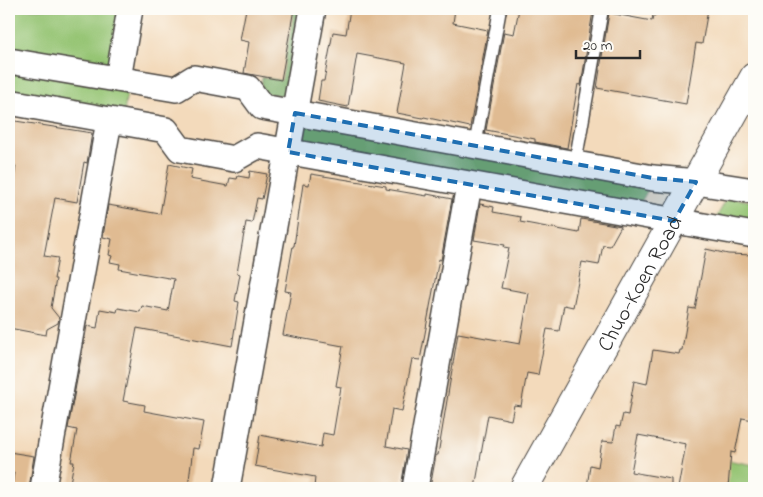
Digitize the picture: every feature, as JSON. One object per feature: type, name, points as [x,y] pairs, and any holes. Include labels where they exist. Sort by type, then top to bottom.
[{"type":"street","points":[[118,79],[130,9]]},
{"type":"street","points":[[227,488],[314,9]]},
{"type":"street","points":[[9,61],[176,89],[194,78],[248,88],[262,107],[660,180],[696,182],[754,192]]},
{"type":"street","name":"Chuo-Koen Road","points":[[524,488],[754,78]]},
{"type":"street","points":[[9,102],[166,130],[180,149],[234,159],[257,146],[754,236]]},
{"type":"street","points":[[43,488],[109,120]]},
{"type":"street","points":[[415,488],[469,185]]},
{"type":"lane","points":[[475,146],[500,9]]},
{"type":"lane","points":[[575,164],[602,9]]},
{"type":"highlighted area","points":[[295,113],[653,178],[696,182],[674,221],[288,152]]},
{"type":"green space","points":[[9,9],[120,9],[111,65],[9,47]]},
{"type":"green space","points":[[294,9],[299,9],[285,96],[261,93],[262,77],[281,80]]},
{"type":"green space","points":[[9,69],[127,91],[124,114],[9,93]]},
{"type":"green space","points":[[307,121],[651,184],[637,209],[303,147]]},
{"type":"green space","points":[[728,197],[754,202],[754,225],[716,218]]},
{"type":"green space","points":[[706,456],[754,465],[754,488],[728,487]]},
{"type":"building","points":[[246,9],[294,9],[281,80],[244,73],[249,42],[240,40]]},
{"type":"building","points":[[350,9],[455,9],[453,23],[488,30],[470,127],[397,113],[406,63],[357,54],[348,107],[318,101],[321,81],[324,81],[333,32],[346,34]]},
{"type":"building","points":[[519,9],[583,9],[593,11],[581,85],[578,84],[567,148],[535,142],[535,139],[486,130],[504,32],[514,34]]},
{"type":"building","points":[[656,9],[708,9],[702,44],[696,43],[686,104],[597,88],[609,13],[652,21]]},
{"type":"building","points":[[9,120],[92,133],[87,163],[84,162],[77,202],[55,198],[44,256],[58,258],[51,308],[59,318],[58,323],[47,329],[46,335],[9,328],[9,208],[16,166],[9,164]]},
{"type":"building","points":[[169,164],[192,169],[190,179],[228,186],[230,178],[237,179],[238,176],[249,178],[250,171],[267,174],[262,199],[257,198],[252,223],[246,222],[237,273],[240,274],[235,301],[239,302],[232,346],[137,328],[123,401],[145,405],[144,411],[204,422],[199,449],[193,448],[188,488],[69,488],[74,462],[71,462],[77,430],[68,428],[87,326],[97,328],[100,309],[117,312],[118,308],[140,312],[142,306],[168,311],[174,279],[119,269],[120,264],[110,262],[112,256],[109,255],[112,239],[103,237],[108,205],[160,214]]},
{"type":"building","points":[[311,174],[386,186],[386,189],[452,199],[420,360],[412,359],[402,411],[392,409],[386,446],[407,450],[401,488],[314,488],[315,477],[255,466],[260,435],[321,447],[323,433],[333,435],[341,387],[336,386],[343,346],[283,335],[291,292],[285,291],[303,184],[309,185]]},
{"type":"building","points":[[480,204],[494,207],[493,212],[521,217],[520,222],[579,233],[581,219],[621,226],[610,246],[603,245],[599,265],[582,262],[573,307],[564,305],[559,331],[547,329],[538,375],[527,373],[521,406],[514,405],[511,420],[488,415],[475,488],[430,488],[436,455],[438,455],[458,333],[520,344],[529,293],[501,288],[509,248],[504,247],[505,245],[474,240]]},
{"type":"building","points":[[706,249],[728,254],[754,255],[754,420],[742,418],[735,453],[731,452],[728,488],[678,488],[686,444],[638,435],[631,472],[671,479],[671,488],[587,488],[590,465],[598,467],[602,441],[613,442],[616,426],[620,427],[623,414],[628,415],[634,381],[647,384],[653,350],[679,354],[680,350],[682,350],[689,308],[695,309]]},
{"type":"building","points":[[9,452],[34,456],[29,488],[12,486],[14,473],[9,472]]}]
